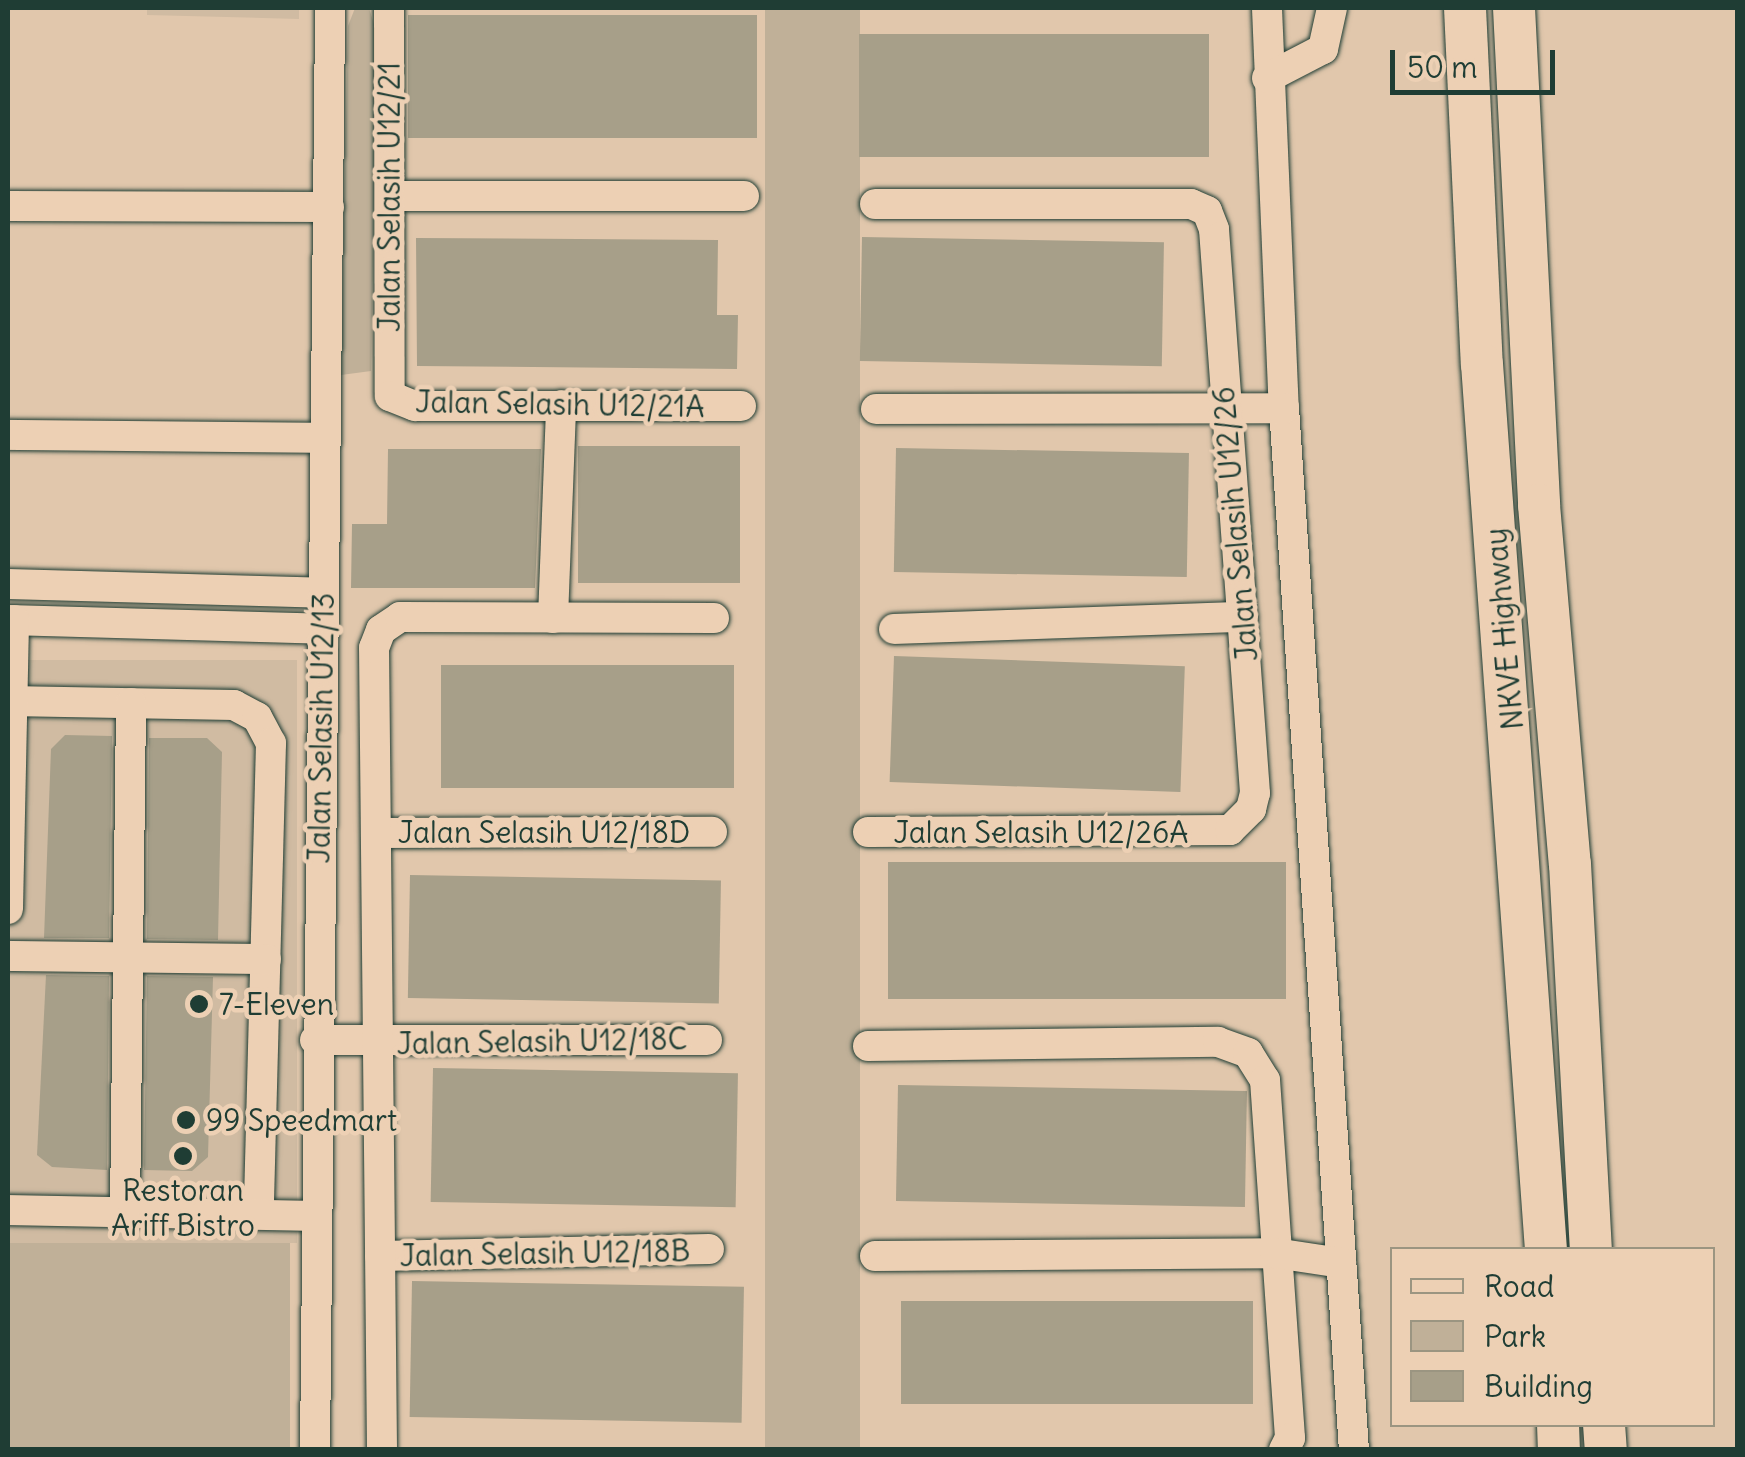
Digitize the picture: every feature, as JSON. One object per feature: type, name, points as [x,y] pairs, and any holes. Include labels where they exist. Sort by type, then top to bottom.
[{"type":"highway","name":"NKVE Highway","points":[[1465,8],[1482,364],[1546,1247]]},
{"type":"highway","name":"NKVE Highway","points":[[1514,8],[1536,447],[1570,864],[1591,1247]]},
{"type":"street","name":"Jalan Selasih U12/13","points":[[315,1450],[315,1040],[330,8]]},
{"type":"street","name":"Jalan Selasih U12/21","points":[[388,387],[389,8]]},
{"type":"street","points":[[1267,8],[1266,78],[1284,408],[1354,1450]]},
{"type":"street","points":[[1266,78],[1303,65],[1324,49],[1332,8]]},
{"type":"street","points":[[390,196],[744,196]]},
{"type":"street","name":"Jalan Selasih U12/26","points":[[875,204],[1190,204],[1207,211],[1214,229],[1255,793],[1242,822],[1214,831]]},
{"type":"street","points":[[8,206],[329,206]]},
{"type":"street","name":"Jalan Selasih U12/21A","points":[[388,387],[398,401],[415,406],[741,406]]},
{"type":"street","points":[[552,618],[561,404]]},
{"type":"street","points":[[876,409],[1225,412],[1284,408]]},
{"type":"street","points":[[8,435],[324,438]]},
{"type":"street","points":[[8,584],[323,592]]},
{"type":"street","points":[[382,1450],[374,648],[381,630],[400,616],[714,618]]},
{"type":"street","points":[[894,629],[1244,617]]},
{"type":"street","points":[[8,909],[11,620],[323,629]]},
{"type":"street","points":[[9,701],[234,705],[257,718],[271,743],[259,1212]]},
{"type":"street","points":[[125,1211],[131,704]]},
{"type":"street","name":"Jalan Selasih U12/26A","points":[[868,832],[1214,831]]},
{"type":"street","name":"Jalan Selasih U12/18D","points":[[376,833],[712,832]]},
{"type":"street","points":[[8,956],[266,959]]},
{"type":"street","name":"Jalan Selasih U12/18C","points":[[315,1040],[707,1040]]},
{"type":"street","points":[[868,1046],[1234,1045],[1248,1053],[1266,1080],[1290,1438],[1284,1450]]},
{"type":"street","points":[[8,1210],[316,1216]]},
{"type":"street","name":"Jalan Selasih U12/18B","points":[[380,1256],[709,1250]]},
{"type":"street","points":[[874,1256],[1275,1253],[1341,1263]]},
{"type":"shaded area","points":[[147,8],[299,8],[299,19],[147,15]]},
{"type":"shaded area","points":[[8,660],[297,660],[297,1243],[8,1243]]},
{"type":"green space","points":[[355,8],[369,8],[377,34],[371,371],[341,375],[348,26]]},
{"type":"green space","points":[[765,8],[860,8],[860,1450],[765,1450]]},
{"type":"green space","points":[[8,1243],[290,1243],[290,1449],[8,1449]]},
{"type":"building","points":[[408,15],[757,15],[757,138],[408,138]]},
{"type":"building","points":[[859,34],[1209,34],[1209,157],[859,157]]},
{"type":"building","points":[[862,237],[1164,242],[1162,366],[860,361]]},
{"type":"building","points":[[416,238],[718,240],[717,315],[738,315],[737,369],[417,366]]},
{"type":"building","points":[[578,446],[740,446],[740,583],[578,583]]},
{"type":"building","points":[[896,448],[1189,453],[1187,577],[894,572]]},
{"type":"building","points":[[388,449],[541,449],[535,588],[351,588],[352,524],[387,524]]},
{"type":"building","points":[[894,656],[1185,666],[1180,792],[890,782]]},
{"type":"building","points":[[441,665],[734,665],[734,788],[441,788]]},
{"type":"building","points":[[65,735],[112,736],[109,938],[44,938],[51,749]]},
{"type":"building","points":[[149,738],[207,738],[222,752],[218,940],[147,939]]},
{"type":"building","points":[[888,862],[1286,862],[1286,999],[888,999]]},
{"type":"building","points":[[410,875],[721,880],[719,1003],[408,998]]},
{"type":"building","points":[[46,975],[109,976],[107,1170],[52,1167],[37,1155]]},
{"type":"building","points":[[147,976],[213,977],[208,1157],[192,1171],[144,1170]]},
{"type":"building","points":[[433,1068],[738,1073],[736,1207],[431,1202]]},
{"type":"building","points":[[898,1085],[1247,1091],[1245,1207],[896,1201]]},
{"type":"building","points":[[412,1281],[744,1287],[742,1423],[410,1417]]},
{"type":"building","points":[[901,1301],[1253,1301],[1253,1404],[901,1404]]},
{"type":"place","name":"7-Eleven","points":[[199,1004]]},
{"type":"place","name":"99 Speedmart","points":[[186,1120]]},
{"type":"place","name":"Restoran Ariff Bistro","points":[[183,1156]]}]
